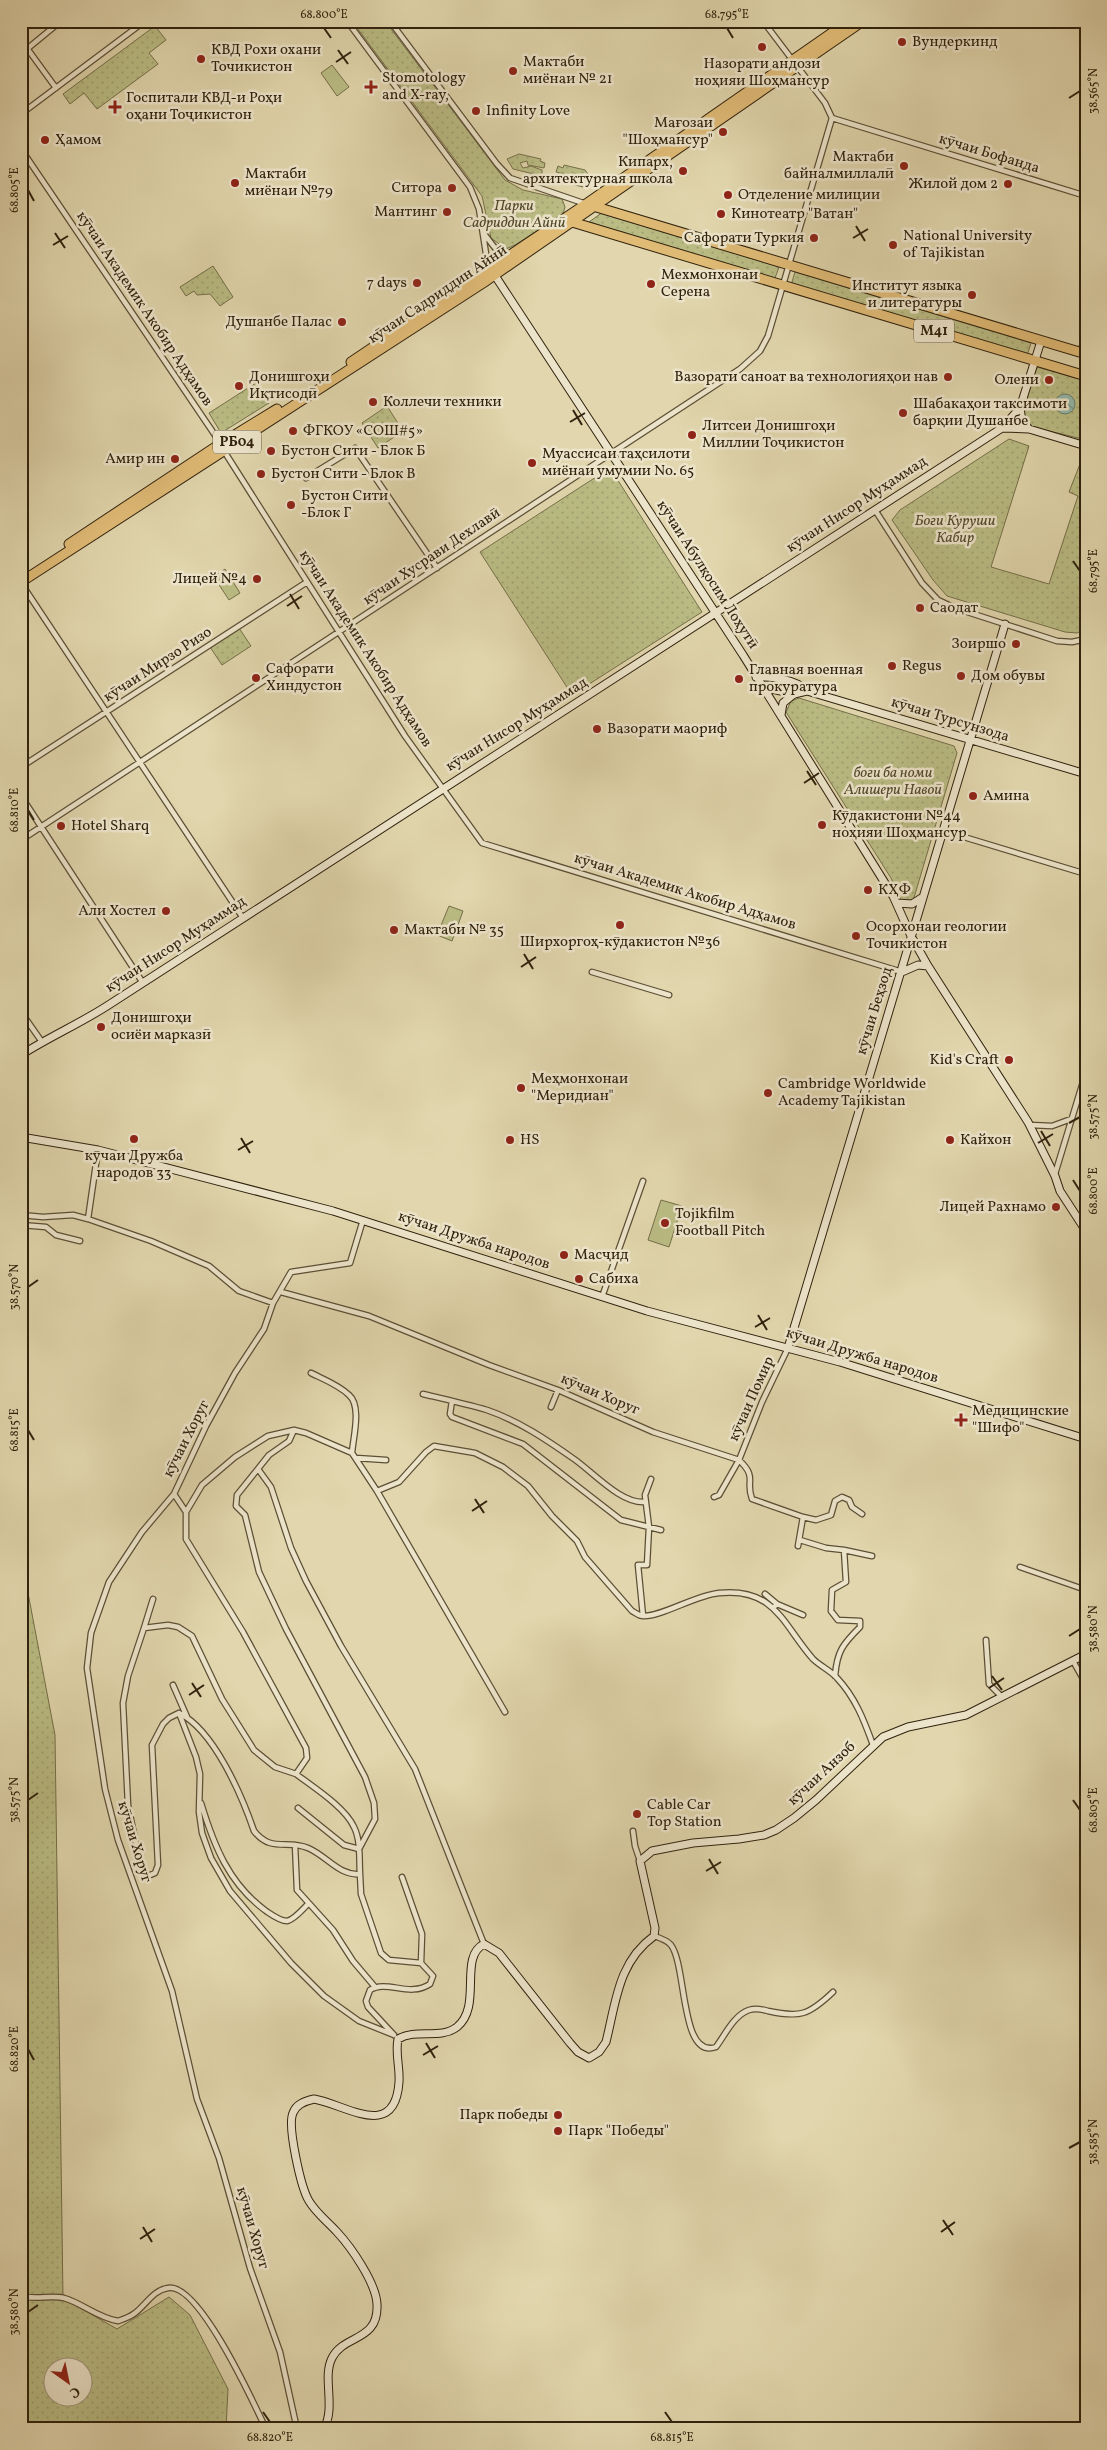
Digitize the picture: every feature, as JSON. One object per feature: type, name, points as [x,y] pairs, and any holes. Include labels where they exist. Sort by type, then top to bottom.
[{"type":"highway","name":"кӯчаи Садриддин Айнӣ","points":[[795,63],[849,21]]},
{"type":"highway","name":"кӯчаи Садриддин Айнӣ","points":[[21,576],[451,300],[586,204],[795,63],[863,21]]},
{"type":"highway","name":"кӯчаи Садриддин Айнӣ","points":[[513,257],[572,222],[682,141]]},
{"type":"highway","points":[[586,204],[595,206]]},
{"type":"highway","name":"M41","points":[[595,206],[1084,354]]},
{"type":"highway","name":"M41","points":[[572,222],[1086,376]]},
{"type":"highway","name":"кӯчаи Садриддин Айнӣ","points":[[21,583],[222,447]]},
{"type":"street","points":[[27,49],[61,21]]},
{"type":"street","points":[[347,21],[477,199],[487,260],[492,271]]},
{"type":"street","points":[[390,21],[497,164],[510,178],[586,204]]},
{"type":"street","points":[[763,21],[825,103],[832,118],[782,285]]},
{"type":"street","points":[[21,114],[144,22]]},
{"type":"street","points":[[21,40],[56,88]]},
{"type":"street","name":"кӯчаи Бофанда","points":[[832,118],[1086,196]]},
{"type":"street","name":"кӯчаи Академик Акобир Адҳамов","points":[[21,149],[222,447],[405,736],[482,843],[902,972]]},
{"type":"street","points":[[484,234],[495,248],[513,257]]},
{"type":"street","name":"кӯчаи Абулқосим Лоҳутӣ","points":[[492,271],[756,676],[897,903],[911,936],[928,966],[1030,1125],[1055,1176],[1060,1191],[1086,1231]]},
{"type":"street","name":"кӯчаи Хусрави Дехлавӣ","points":[[21,840],[754,358],[766,340],[782,285]]},
{"type":"street","points":[[1084,354],[1086,338]]},
{"type":"street","name":"кӯчаи Нисор Муҳаммад","points":[[21,1056],[42,1042],[86,1019],[143,983],[442,788],[536,730],[1002,428],[1020,408],[1041,341]]},
{"type":"street","points":[[1020,408],[1022,421],[1029,429]]},
{"type":"street","points":[[1002,428],[1029,429],[1086,446]]},
{"type":"street","points":[[306,478],[355,448],[437,568]]},
{"type":"street","points":[[875,510],[919,578],[936,598],[951,607],[1061,642],[1076,642],[1086,639]]},
{"type":"street","name":"кӯчаи Мирзо Ризо","points":[[21,767],[307,582]]},
{"type":"street","points":[[21,583],[242,918]]},
{"type":"street","name":"кӯчаи Беҳзод","points":[[788,1348],[1005,624]]},
{"type":"street","name":"кӯчаи Турсунзода","points":[[756,676],[764,676],[801,686],[807,691],[1086,774]]},
{"type":"street","name":"кӯчаи Турсунзода","points":[[763,687],[794,694],[807,691]]},
{"type":"street","points":[[781,716],[783,703],[794,694]]},
{"type":"street","points":[[21,796],[143,983]]},
{"type":"street","points":[[944,831],[1086,874]]},
{"type":"street","points":[[897,903],[912,904],[924,897]]},
{"type":"street","points":[[902,972],[918,966],[928,966]]},
{"type":"street","points":[[592,972],[669,995]]},
{"type":"street","points":[[21,1012],[42,1042]]},
{"type":"street","points":[[1055,1176],[1086,1072]]},
{"type":"street","points":[[1030,1125],[1052,1126],[1071,1119]]},
{"type":"street","name":"кӯчаи Дружба народов","points":[[21,1137],[98,1150],[363,1220],[647,1311],[788,1348],[1086,1439]]},
{"type":"street","points":[[88,1219],[98,1150]]},
{"type":"street","points":[[602,1297],[643,1182]]},
{"type":"street","points":[[21,1215],[73,1215],[88,1219],[151,1241],[208,1266],[239,1290],[273,1303]]},
{"type":"street","name":"кӯчаи Хоруг","points":[[298,2429],[280,2352],[250,2268],[219,2158],[197,2099],[172,1991],[118,1840],[105,1789],[88,1688],[87,1656],[98,1609],[109,1582],[145,1528],[174,1494],[198,1442],[235,1373],[264,1329],[273,1303],[291,1272],[310,1271],[350,1263],[363,1220]]},
{"type":"street","points":[[21,1225],[46,1227],[56,1236],[80,1241]]},
{"type":"street","name":"кӯчаи Хоруг","points":[[281,1292],[369,1316],[488,1365],[558,1390],[653,1432],[739,1460]]},
{"type":"street","name":"кӯчаи Помир","points":[[714,1497],[719,1495],[739,1460],[762,1402],[788,1348]]},
{"type":"street","points":[[311,1373],[348,1393],[353,1399],[355,1412],[352,1453]]},
{"type":"street","points":[[552,1407],[558,1390]]},
{"type":"street","points":[[423,1394],[488,1410],[527,1428],[593,1472],[622,1496],[632,1502],[645,1502]]},
{"type":"street","points":[[452,1402],[450,1411],[452,1417],[480,1429],[516,1439],[621,1520],[661,1530]]},
{"type":"street","points":[[294,1430],[289,1442],[276,1449],[238,1495],[236,1506],[245,1515],[253,1553],[263,1581],[364,1777],[374,1803],[375,1819],[359,1849]]},
{"type":"street","points":[[296,1774],[307,1758],[308,1753],[243,1632],[186,1538],[186,1512],[202,1485],[235,1457],[268,1436],[294,1430],[306,1432],[352,1453],[377,1491],[505,1712]]},
{"type":"street","points":[[377,1491],[399,1482],[426,1452],[434,1446],[459,1449],[484,1457],[503,1467],[528,1486],[551,1515],[577,1541],[584,1557],[612,1589],[632,1611],[642,1616],[652,1615],[700,1597],[721,1592],[750,1595],[803,1615]]},
{"type":"street","points":[[356,1458],[386,1460]]},
{"type":"street","name":"кӯчаи Помир","points":[[739,1460],[747,1468],[752,1478],[752,1498],[802,1517],[816,1520],[831,1516],[836,1501],[842,1497],[850,1500],[852,1507],[862,1514]]},
{"type":"street","points":[[258,1469],[270,1487],[291,1548],[304,1576],[341,1646],[415,1769],[484,1944],[499,1953],[570,2043],[578,2052],[589,2058],[599,2052],[606,2042],[624,1969],[640,1946],[654,1936],[655,1928],[640,1861],[634,1846],[633,1831]]},
{"type":"street","points":[[642,1616],[638,1566],[647,1565],[649,1527],[645,1502],[651,1479]]},
{"type":"street","points":[[174,1494],[186,1512]]},
{"type":"street","points":[[802,1517],[799,1543],[872,1556]]},
{"type":"street","points":[[835,1676],[837,1657],[842,1644],[860,1627],[860,1622],[838,1620],[831,1611],[832,1590],[846,1582],[844,1550]]},
{"type":"street","points":[[1020,1567],[1086,1590]]},
{"type":"street","points":[[765,1594],[776,1606],[813,1659],[835,1676],[859,1708],[873,1744]]},
{"type":"street","points":[[143,1878],[128,1804],[123,1703],[128,1676],[153,1599]]},
{"type":"street","points":[[144,1628],[168,1625],[178,1627],[192,1636],[222,1699],[250,1746],[267,1763],[296,1774],[329,1800],[351,1821],[357,1836],[359,1849],[361,1894],[381,1953],[389,1960],[421,1963],[433,1976],[430,1984],[426,1987],[405,1990],[380,1985],[375,1986],[370,1990],[366,2001],[373,2013],[396,2037],[398,2092],[394,2103],[384,2114],[365,2116],[314,2099],[298,2105],[291,2119],[291,2129],[308,2200],[342,2238],[373,2285],[377,2303],[375,2319],[366,2334],[341,2348],[332,2357],[330,2368],[330,2413],[324,2429]]},
{"type":"street","points":[[986,1640],[988,1684],[992,1690],[1002,1697]]},
{"type":"street","name":"кӯчаи Анзоб","points":[[640,1861],[652,1851],[693,1843],[764,1835],[776,1830],[816,1800],[873,1744],[883,1737],[908,1727],[966,1715],[1086,1654]]},
{"type":"street","points":[[1073,1660],[1086,1684]]},
{"type":"street","points":[[173,1685],[186,1717]]},
{"type":"street","points":[[179,1713],[196,1757],[200,1774],[199,1797],[202,1832],[211,1858],[242,1906],[291,1963],[324,1996],[359,2021],[396,2037],[410,2033],[440,2034],[457,2027],[469,2006],[472,1960],[478,1947],[484,1944]]},
{"type":"street","points":[[179,1713],[186,1717],[207,1739],[230,1774],[258,1837],[271,1845],[295,1846],[314,1851],[347,1874],[360,1874]]},
{"type":"street","points":[[133,1882],[155,1873],[158,1865],[152,1745],[163,1724],[169,1718],[179,1713]]},
{"type":"street","points":[[199,1797],[219,1856],[234,1879],[252,1899],[268,1912],[286,1921],[290,1920],[308,1904]]},
{"type":"street","points":[[298,1808],[344,1845],[359,1849]]},
{"type":"street","points":[[295,1846],[296,1884],[300,1896],[333,1930],[353,1961],[375,1986]]},
{"type":"street","points":[[402,1877],[422,1934],[421,1963]]},
{"type":"street","points":[[654,1936],[670,1943],[674,1950],[682,1977],[691,2033],[700,2046],[706,2049],[716,2047],[732,2025],[748,2010],[757,2008],[799,2015],[810,2011],[833,1992]]},
{"type":"street","points":[[21,2296],[64,2298],[92,2312],[118,2321],[134,2314],[162,2290],[170,2287],[178,2289],[191,2300],[232,2360],[266,2429]]},
{"type":"green space","name":"Парки Садриддин Айнӣ","points":[[352,21],[385,21],[505,180],[523,190],[562,199],[565,207],[563,214],[506,249],[491,238],[482,196]]},
{"type":"green space","points":[[155,26],[166,40],[149,53],[158,64],[97,109],[84,93],[70,104],[63,94]]},
{"type":"green space","points":[[332,65],[349,87],[337,96],[321,73]]},
{"type":"green space","points":[[519,154],[541,159],[540,161],[545,163],[544,168],[528,165],[527,161],[520,163],[523,168],[531,166],[542,170],[542,176],[513,169],[507,159]]},
{"type":"green space","points":[[564,165],[585,170],[593,181],[583,187],[555,180],[558,174],[570,177],[575,182],[579,180],[578,174],[571,176],[556,172],[558,166],[563,168]]},
{"type":"green space","points":[[603,212],[779,267],[774,281],[589,222]]},
{"type":"green space","points":[[213,266],[233,297],[220,306],[210,294],[197,295],[194,291],[186,296],[180,287]]},
{"type":"green space","points":[[795,272],[1031,343],[1027,356],[791,285]]},
{"type":"green space","points":[[1037,367],[1086,381],[1086,440],[1029,426],[1025,419],[1024,405]]},
{"type":"green space","points":[[256,383],[269,403],[221,433],[209,413]]},
{"type":"green space","points":[[387,406],[403,431],[378,448],[362,423]]},
{"type":"green space","name":"Боғи Куруши Кабир","points":[[1009,439],[1029,446],[991,567],[1049,584],[1078,496],[1069,492],[1080,464],[1086,460],[1086,629],[1077,633],[1065,632],[947,596],[933,580],[892,520],[900,510]]},
{"type":"green space","points":[[610,468],[702,612],[572,695],[480,552]]},
{"type":"green space","points":[[225,569],[240,593],[229,600],[214,577]]},
{"type":"green space","points":[[239,628],[251,646],[222,665],[210,647]]},
{"type":"green space","name":"боғи ба номи Алишери Навоӣ","points":[[799,698],[954,746],[957,753],[913,901],[901,900],[891,878],[786,712],[791,701]]},
{"type":"green space","points":[[449,906],[463,911],[452,941],[437,935]]},
{"type":"green space","name":"Tojikfilm Football Pitch","points":[[661,1200],[682,1206],[669,1247],[648,1240]]},
{"type":"green space","points":[[21,1556],[55,1735],[63,2298],[117,2329],[169,2297],[190,2315],[228,2389],[226,2429],[21,2429]]},
{"type":"water","points":[[1065,394],[1072,397],[1075,404],[1072,411],[1065,414],[1058,411],[1055,404],[1058,397]]},
{"type":"place","name":"Вундеркинд","points":[[902,42]]},
{"type":"place","name":"Назорати андози ноҳияи Шоҳмансур","points":[[762,47]]},
{"type":"place","name":"КВД Рохи охани Точикистон","points":[[201,59]]},
{"type":"place","name":"Мактаби миёнаи № 21","points":[[513,71]]},
{"type":"place","name":"Stomotology and X-ray,","points":[[371,87]]},
{"type":"place","name":"Госпитали КВД-и Роҳи оҳани Тоҷикистон","points":[[115,107]]},
{"type":"place","name":"Infinity Love","points":[[476,111]]},
{"type":"place","name":"Мағозаи \"Шоҳмансур\"","points":[[723,132]]},
{"type":"place","name":"Ҳамом","points":[[45,140]]},
{"type":"place","name":"Мактаби байналмиллалӣ","points":[[904,166]]},
{"type":"place","name":"Кипарх, архитектурная школа","points":[[683,171]]},
{"type":"place","name":"Мактаби миёнаи №79","points":[[235,183]]},
{"type":"place","name":"Жилой дом 2","points":[[1008,184]]},
{"type":"place","name":"Ситора","points":[[452,188]]},
{"type":"place","name":"Отделение милиции","points":[[728,195]]},
{"type":"place","name":"Мантинг","points":[[447,212]]},
{"type":"place","name":"Кинотеатр \"Ватан\"","points":[[721,214]]},
{"type":"place","name":"Сафорати Туркия","points":[[814,238]]},
{"type":"place","name":"National University of Tajikistan","points":[[893,245]]},
{"type":"place","name":"7 days","points":[[417,283]]},
{"type":"place","name":"Мехмонхонаи Серена","points":[[651,284]]},
{"type":"place","name":"Институт языка и литературы","points":[[972,295]]},
{"type":"place","name":"Душанбе Палас","points":[[342,322]]},
{"type":"place","name":"Вазорати саноат ва технологияҳои нав","points":[[948,377]]},
{"type":"place","name":"Олени","points":[[1049,380]]},
{"type":"place","name":"Донишгоҳи Иқтисодӣ","points":[[239,386]]},
{"type":"place","name":"Коллечи техники","points":[[373,402]]},
{"type":"place","name":"Шабакаҳои таксимоти барқии Душанбе","points":[[903,413]]},
{"type":"place","name":"ФГКОУ «СОШ#5»","points":[[293,431]]},
{"type":"place","name":"Литсеи Донишгоҳи Миллии Тоҷикистон","points":[[692,435]]},
{"type":"place","name":"Бустон Сити - Блок Б","points":[[271,451]]},
{"type":"place","name":"Амир ин","points":[[175,459]]},
{"type":"place","name":"Муассисаи таҳсилоти миёнаи умумии No. 65","points":[[532,463]]},
{"type":"place","name":"Бустон Сити - Блок В","points":[[261,474]]},
{"type":"place","name":"Бустон Сити -Блок Г","points":[[291,505]]},
{"type":"place","name":"Лицей №4","points":[[257,579]]},
{"type":"place","name":"Саодат","points":[[920,608]]},
{"type":"place","name":"Зоиршо","points":[[1016,644]]},
{"type":"place","name":"Regus","points":[[892,666]]},
{"type":"place","name":"Дом обувы","points":[[961,676]]},
{"type":"place","name":"Сафорати Хиндустон","points":[[256,678]]},
{"type":"place","name":"Главная военная прокуратура","points":[[739,679]]},
{"type":"place","name":"Вазорати маориф","points":[[597,729]]},
{"type":"place","name":"Амина","points":[[973,796]]},
{"type":"place","name":"Кӯдакистони №44 ноҳияи Шоҳмансур","points":[[822,825]]},
{"type":"place","name":"Hotel Sharq","points":[[61,826]]},
{"type":"place","name":"КҲФ","points":[[868,890]]},
{"type":"place","name":"Али Хостел","points":[[166,911]]},
{"type":"place","name":"Ширхоргоҳ-кӯдакистон №36","points":[[620,925]]},
{"type":"place","name":"Мактаби № 35","points":[[394,930]]},
{"type":"place","name":"Осорхонаи геологии Точикистон","points":[[856,936]]},
{"type":"place","name":"Донишгоҳи осиёи марказӣ","points":[[101,1027]]},
{"type":"place","name":"Kid's Craft","points":[[1009,1060]]},
{"type":"place","name":"Меҳмонхонаи \"Меридиан\"","points":[[521,1088]]},
{"type":"place","name":"Cambridge Worldwide Academy Tajikistan","points":[[768,1093]]},
{"type":"place","name":"кӯчаи Дружба народов 33","points":[[134,1139]]},
{"type":"place","name":"HS","points":[[510,1140]]},
{"type":"place","name":"Кайхон","points":[[950,1140]]},
{"type":"place","name":"Лицей Рахнамо","points":[[1056,1207]]},
{"type":"place","name":"Tojikfilm Football Pitch","points":[[665,1223]]},
{"type":"place","name":"Масҷид","points":[[564,1255]]},
{"type":"place","name":"Сабиха","points":[[579,1279]]},
{"type":"place","name":"Медицинские \"Шифо\"","points":[[961,1420]]},
{"type":"place","name":"Cable Car Top Station","points":[[637,1814]]},
{"type":"place","name":"Парк победы","points":[[558,2115]]},
{"type":"place","name":"Парк \"Победы\"","points":[[558,2131]]}]
